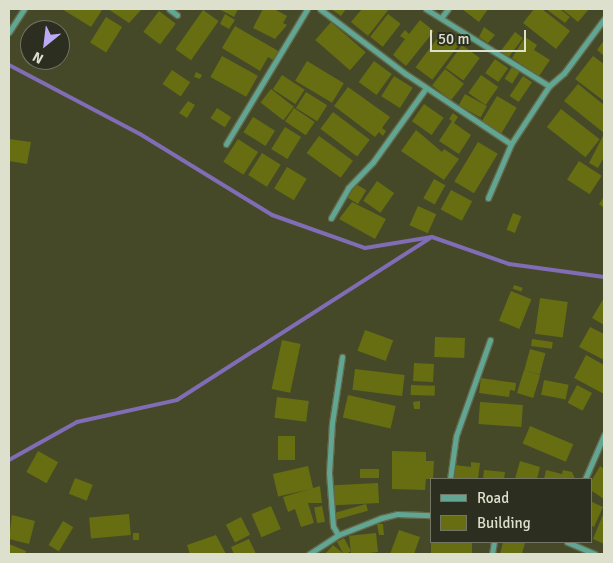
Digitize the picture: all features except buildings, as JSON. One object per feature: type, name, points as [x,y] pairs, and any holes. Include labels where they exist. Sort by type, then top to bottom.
[{"type":"street","points":[[9,32],[24,9]]},
{"type":"street","points":[[169,9],[177,15]]},
{"type":"street","points":[[226,144],[307,9]]},
{"type":"street","points":[[320,9],[426,88],[511,144]]},
{"type":"street","points":[[426,9],[549,86]]},
{"type":"street","points":[[441,18],[448,9]]},
{"type":"street","points":[[488,198],[511,144],[549,86],[564,74],[604,19]]},
{"type":"street","points":[[331,218],[348,188],[372,162],[426,88]]},
{"type":"street","points":[[450,478],[456,436],[490,340]]},
{"type":"street","points":[[338,536],[333,526],[329,473],[332,423],[342,357]]},
{"type":"street","points":[[585,478],[604,435]]},
{"type":"street","points":[[309,554],[338,536],[398,514],[430,515]]},
{"type":"street","points":[[569,543],[595,554]]},
{"type":"waterway","points":[[9,65],[140,134],[272,215],[365,248],[432,237],[509,264],[604,277]]},
{"type":"waterway","points":[[9,460],[77,422],[177,400],[430,238]]}]
